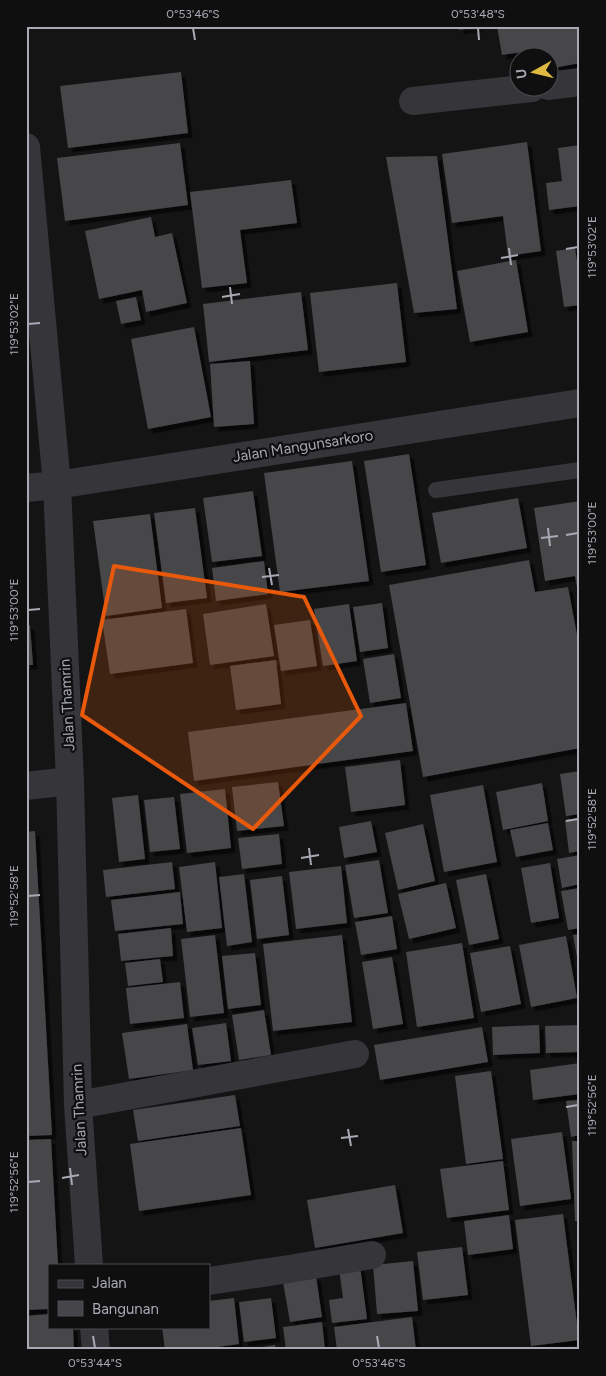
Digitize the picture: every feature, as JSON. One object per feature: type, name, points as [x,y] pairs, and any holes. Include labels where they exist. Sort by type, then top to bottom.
[{"type":"street","points":[[558,85],[580,82]]},
{"type":"street","points":[[413,101],[508,91]]},
{"type":"street","name":"Jalan Thamrin","points":[[26,147],[57,485],[70,781],[78,1105],[89,1264]]},
{"type":"street","name":"Jalan Mangunsarkoro","points":[[26,488],[57,485],[580,403]]},
{"type":"street","points":[[26,786],[70,781]]},
{"type":"street","points":[[78,1105],[356,1054]]},
{"type":"street","points":[[210,1281],[372,1255]]},
{"type":"street","points":[[94,1328],[96,1350]]},
{"type":"lane","points":[[436,490],[580,470]]},
{"type":"highlighted area","points":[[114,566],[304,597],[361,716],[253,829],[82,715]]},
{"type":"building","points":[[459,26],[478,26],[478,27],[459,30]]},
{"type":"building","points":[[497,26],[580,26],[580,63],[558,67],[558,48],[508,48],[508,54],[502,55]]},
{"type":"building","points":[[181,72],[188,133],[68,148],[60,86]]},
{"type":"building","points":[[527,142],[541,251],[508,256],[503,216],[452,223],[442,154]]},
{"type":"building","points":[[180,143],[188,205],[65,221],[57,158]]},
{"type":"building","points":[[580,145],[580,206],[549,210],[546,183],[562,181],[558,148]]},
{"type":"building","points":[[437,156],[457,309],[414,313],[386,157]]},
{"type":"building","points":[[291,180],[297,223],[240,230],[247,283],[202,288],[190,192]]},
{"type":"building","points":[[151,217],[155,237],[172,233],[187,303],[146,312],[142,290],[99,299],[85,231]]},
{"type":"building","points":[[575,248],[580,281],[580,305],[564,307],[556,251]]},
{"type":"building","points":[[516,260],[528,332],[470,342],[457,271]]},
{"type":"building","points":[[397,283],[406,362],[319,372],[310,293]]},
{"type":"building","points":[[301,292],[308,350],[209,362],[203,304]]},
{"type":"building","points":[[136,297],[141,320],[121,324],[116,301]]},
{"type":"building","points":[[194,327],[211,417],[148,429],[131,339]]},
{"type":"building","points":[[250,361],[254,424],[214,427],[210,364]]},
{"type":"building","points":[[409,454],[426,565],[381,572],[364,461]]},
{"type":"building","points":[[352,461],[369,581],[280,592],[264,473]]},
{"type":"building","points":[[253,491],[262,556],[212,562],[203,498]]},
{"type":"building","points":[[518,498],[527,548],[441,563],[432,513]]},
{"type":"building","points":[[580,501],[579,599],[575,576],[545,581],[534,508]]},
{"type":"building","points":[[195,508],[207,598],[166,603],[154,513]]},
{"type":"building","points":[[150,514],[162,608],[106,616],[93,521]]},
{"type":"building","points":[[529,560],[535,592],[568,587],[580,651],[580,748],[423,777],[389,585]]},
{"type":"building","points":[[264,561],[268,594],[216,601],[212,568]]},
{"type":"building","points":[[382,603],[388,648],[360,652],[353,607]]},
{"type":"building","points":[[266,604],[274,656],[210,665],[203,614]]},
{"type":"building","points":[[349,604],[357,661],[323,666],[314,609]]},
{"type":"building","points":[[186,609],[193,663],[110,674],[102,620]]},
{"type":"building","points":[[310,620],[317,666],[281,671],[274,625]]},
{"type":"building","points":[[26,625],[30,625],[33,665],[26,665]]},
{"type":"building","points":[[394,654],[401,698],[370,703],[363,659]]},
{"type":"building","points":[[276,660],[281,704],[236,710],[230,666]]},
{"type":"building","points":[[406,703],[413,751],[194,781],[188,732]]},
{"type":"building","points":[[400,760],[405,805],[351,812],[345,767]]},
{"type":"building","points":[[580,771],[580,814],[566,816],[560,774]]},
{"type":"building","points":[[278,782],[284,826],[237,831],[232,787]]},
{"type":"building","points":[[542,783],[548,821],[503,830],[496,792]]},
{"type":"building","points":[[483,785],[497,862],[444,872],[430,795]]},
{"type":"building","points":[[225,789],[231,848],[187,853],[180,794]]},
{"type":"building","points":[[138,795],[145,859],[119,862],[112,798]]},
{"type":"building","points":[[174,797],[180,849],[150,852],[144,800]]},
{"type":"building","points":[[580,818],[580,851],[569,853],[565,820]]},
{"type":"building","points":[[371,821],[377,852],[344,858],[339,827]]},
{"type":"building","points":[[548,823],[553,850],[516,857],[510,830]]},
{"type":"building","points":[[423,824],[435,881],[398,890],[385,833]]},
{"type":"building","points":[[35,831],[52,1135],[26,1136],[26,832]]},
{"type":"building","points":[[279,834],[282,864],[242,869],[238,838]]},
{"type":"building","points":[[580,855],[580,884],[562,888],[557,859]]},
{"type":"building","points":[[379,860],[388,913],[354,918],[345,865]]},
{"type":"building","points":[[172,862],[175,889],[106,897],[103,870]]},
{"type":"building","points":[[215,862],[222,928],[187,932],[179,867]]},
{"type":"building","points":[[550,863],[559,918],[531,923],[521,868]]},
{"type":"building","points":[[341,866],[347,923],[296,929],[289,872]]},
{"type":"building","points":[[244,874],[252,942],[227,946],[219,877]]},
{"type":"building","points":[[486,874],[499,939],[469,945],[456,880]]},
{"type":"building","points":[[282,876],[289,935],[257,939],[250,880]]},
{"type":"building","points":[[446,883],[456,928],[409,939],[398,894]]},
{"type":"building","points":[[580,888],[580,928],[568,930],[561,891]]},
{"type":"building","points":[[180,892],[183,924],[115,931],[111,900]]},
{"type":"building","points":[[392,916],[397,949],[361,955],[355,922]]},
{"type":"building","points":[[171,928],[173,956],[121,961],[118,934]]},
{"type":"building","points":[[580,934],[580,968],[579,968],[573,935]]},
{"type":"building","points":[[215,935],[224,1013],[190,1017],[181,939]]},
{"type":"building","points":[[342,935],[352,1022],[273,1031],[263,944]]},
{"type":"building","points":[[566,936],[577,998],[531,1007],[519,945]]},
{"type":"building","points":[[462,943],[474,1018],[417,1027],[406,952]]},
{"type":"building","points":[[510,946],[521,1004],[481,1012],[470,953]]},
{"type":"building","points":[[255,953],[261,1005],[228,1009],[222,956]]},
{"type":"building","points":[[392,957],[403,1024],[373,1029],[362,962]]},
{"type":"building","points":[[160,959],[163,982],[128,986],[125,963]]},
{"type":"building","points":[[180,982],[184,1018],[130,1024],[126,988]]},
{"type":"building","points":[[264,1010],[271,1055],[239,1060],[232,1015]]},
{"type":"building","points":[[226,1023],[231,1061],[198,1065],[192,1028]]},
{"type":"building","points":[[187,1024],[193,1070],[129,1079],[122,1033]]},
{"type":"building","points":[[539,1025],[540,1053],[493,1055],[492,1027]]},
{"type":"building","points":[[580,1025],[580,1052],[546,1053],[545,1026]]},
{"type":"building","points":[[482,1027],[488,1062],[380,1080],[374,1045]]},
{"type":"building","points":[[580,1063],[580,1094],[533,1100],[530,1070]]},
{"type":"building","points":[[491,1071],[503,1159],[466,1164],[455,1076]]},
{"type":"building","points":[[235,1095],[240,1126],[138,1141],[133,1110]]},
{"type":"building","points":[[580,1100],[580,1135],[571,1137],[566,1101]]},
{"type":"building","points":[[241,1128],[251,1195],[139,1211],[130,1144]]},
{"type":"building","points":[[562,1132],[571,1199],[520,1206],[511,1139]]},
{"type":"building","points":[[51,1139],[58,1264],[48,1264],[48,1309],[26,1310],[26,1140]]},
{"type":"building","points":[[572,1141],[580,1141],[580,1221],[575,1221]]},
{"type":"building","points":[[503,1161],[509,1210],[447,1218],[440,1169]]},
{"type":"building","points":[[395,1185],[403,1233],[315,1248],[307,1200]]},
{"type":"building","points":[[563,1214],[579,1340],[531,1346],[515,1220]]},
{"type":"building","points":[[509,1215],[513,1249],[468,1255],[464,1221]]},
{"type":"building","points":[[462,1247],[468,1295],[423,1300],[417,1252]]},
{"type":"building","points":[[413,1261],[418,1311],[377,1314],[373,1265]]},
{"type":"building","points":[[360,1266],[367,1319],[332,1323],[329,1300],[343,1298],[339,1269]]},
{"type":"building","points":[[316,1276],[322,1317],[290,1322],[283,1282]]},
{"type":"building","points":[[577,1284],[580,1284],[580,1298],[579,1298]]},
{"type":"building","points":[[234,1298],[239,1344],[196,1350],[165,1350],[162,1328],[210,1328],[210,1301]]},
{"type":"building","points":[[271,1298],[276,1338],[244,1342],[239,1302]]},
{"type":"building","points":[[48,1314],[48,1328],[73,1328],[74,1350],[26,1350],[26,1316]]},
{"type":"building","points":[[412,1317],[416,1350],[337,1350],[334,1327]]},
{"type":"building","points":[[322,1322],[325,1350],[286,1350],[283,1327]]},
{"type":"building","points":[[275,1345],[276,1350],[251,1350],[251,1349]]}]
